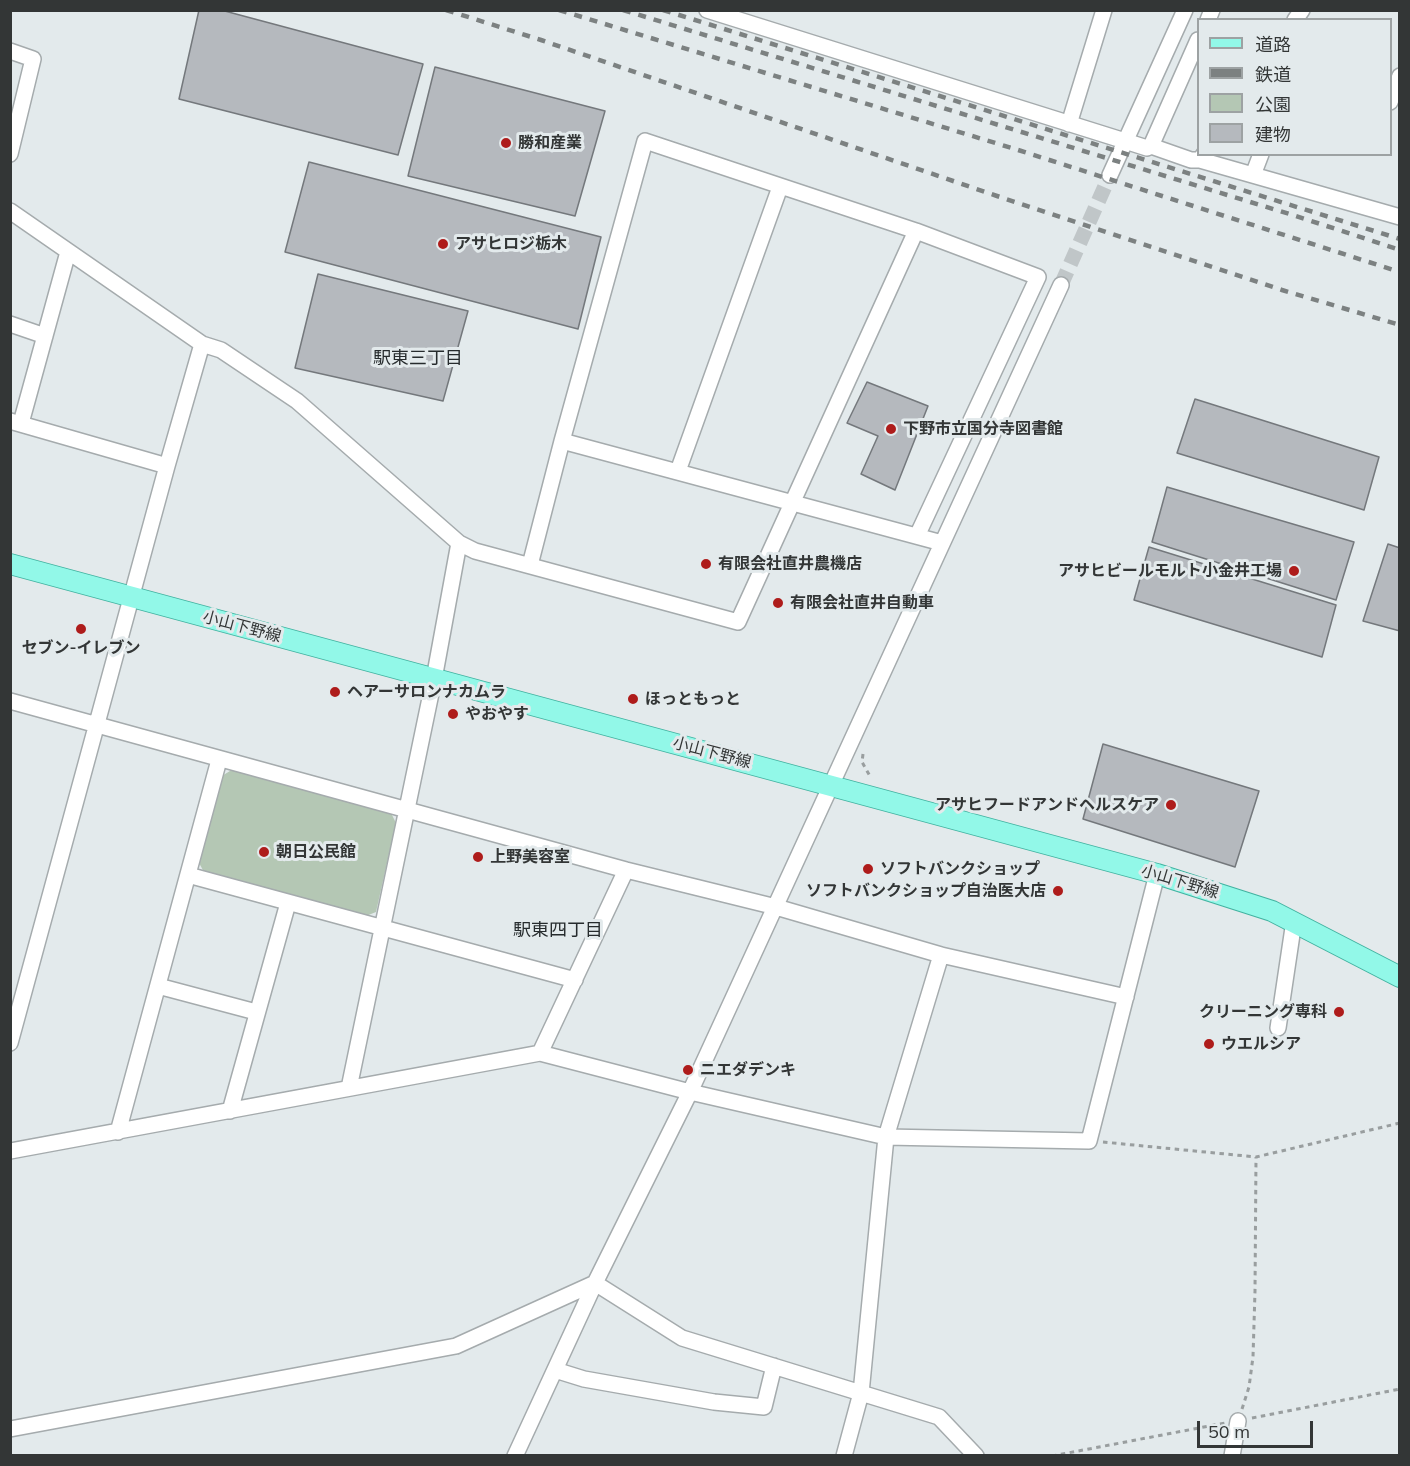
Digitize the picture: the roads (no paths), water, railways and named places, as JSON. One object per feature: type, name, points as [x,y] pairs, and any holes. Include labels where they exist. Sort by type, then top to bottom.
[{"type":"main road","name":"小山下野線","points":[[10,564],[1158,874],[1272,911],[1400,977]]},
{"type":"street","points":[[707,10],[732,14],[914,77],[1147,148],[1151,146],[1191,160],[1202,157],[1253,175],[1400,217]]},
{"type":"street","points":[[1069,124],[1104,10]]},
{"type":"street","points":[[1110,175],[1185,10]]},
{"type":"street","points":[[1151,146],[1197,42]]},
{"type":"street","points":[[10,51],[33,59],[10,154]]},
{"type":"street","points":[[1392,97],[1400,76]]},
{"type":"street","points":[[530,565],[645,141],[916,231],[1038,277],[917,536]]},
{"type":"street","points":[[1253,175],[1261,156]]},
{"type":"street","points":[[678,471],[780,187]]},
{"type":"street","points":[[10,212],[202,344],[221,350],[297,401],[459,543],[475,551],[738,622],[916,231]]},
{"type":"street","points":[[68,252],[45,336],[16,422],[167,466]]},
{"type":"street","points":[[515,1455],[595,1283],[690,1092],[1061,285]]},
{"type":"street","points":[[10,324],[45,336]]},
{"type":"street","points":[[10,1043],[14,1012],[202,344]]},
{"type":"street","points":[[562,441],[942,543]]},
{"type":"street","points":[[348,1088],[434,679],[459,543]]},
{"type":"street","points":[[10,701],[626,870],[776,907],[941,955],[1126,997]]},
{"type":"street","points":[[118,1132],[219,759]]},
{"type":"street","points":[[540,1053],[626,870]]},
{"type":"street","points":[[10,1151],[540,1053],[690,1092],[886,1137],[1089,1141],[1158,874]]},
{"type":"street","points":[[188,875],[576,980]]},
{"type":"street","points":[[230,1111],[288,903]]},
{"type":"street","points":[[1278,1028],[1294,921]]},
{"type":"street","points":[[844,1455],[861,1393],[886,1137],[941,955]]},
{"type":"street","points":[[158,986],[256,1012]]},
{"type":"street","points":[[595,1283],[682,1338],[939,1417],[976,1455]]},
{"type":"street","points":[[10,1429],[456,1346],[595,1283]]},
{"type":"street","points":[[555,1370],[584,1379],[714,1402],[764,1407],[774,1366]]},
{"type":"street","points":[[1232,1455],[1238,1421]]},
{"type":"tunnel","points":[[1061,285],[1110,175]]},
{"type":"railway","points":[[446,10],[541,40],[997,196],[1282,290],[1400,325]]},
{"type":"railway","points":[[559,10],[1015,149],[1400,272]]},
{"type":"railway","points":[[623,10],[1400,250]]},
{"type":"railway","points":[[663,10],[1400,239]]},
{"type":"place","name":"勝和産業","points":[[506,143]]},
{"type":"place","name":"アサヒロジ栃木","points":[[443,244]]},
{"type":"place","name":"下野市立国分寺図書館","points":[[891,429]]},
{"type":"place","name":"有限会社直井農機店","points":[[706,564]]},
{"type":"place","name":"アサヒビールモルト小金井工場","points":[[1294,571]]},
{"type":"place","name":"有限会社直井自動車","points":[[778,603]]},
{"type":"place","name":"セブン-イレブン","points":[[81,629]]},
{"type":"place","name":"ヘアーサロンナカムラ","points":[[335,692]]},
{"type":"place","name":"ほっともっと","points":[[633,699]]},
{"type":"place","name":"やおやす","points":[[453,714]]},
{"type":"place","name":"アサヒフードアンドヘルスケア","points":[[1171,805]]},
{"type":"place","name":"朝日公民館","points":[[264,852]]},
{"type":"place","name":"上野美容室","points":[[478,857]]},
{"type":"place","name":"ソフトバンクショップ","points":[[868,869]]},
{"type":"place","name":"ソフトバンクショップ自治医大店","points":[[1058,891]]},
{"type":"place","name":"クリーニング専科","points":[[1339,1012]]},
{"type":"place","name":"ウエルシア","points":[[1209,1044]]},
{"type":"place","name":"ニエダデンキ","points":[[688,1070]]},
{"type":"district","name":"駅東三丁目","points":[[418,359]]},
{"type":"district","name":"駅東四丁目","points":[[558,931]]}]
